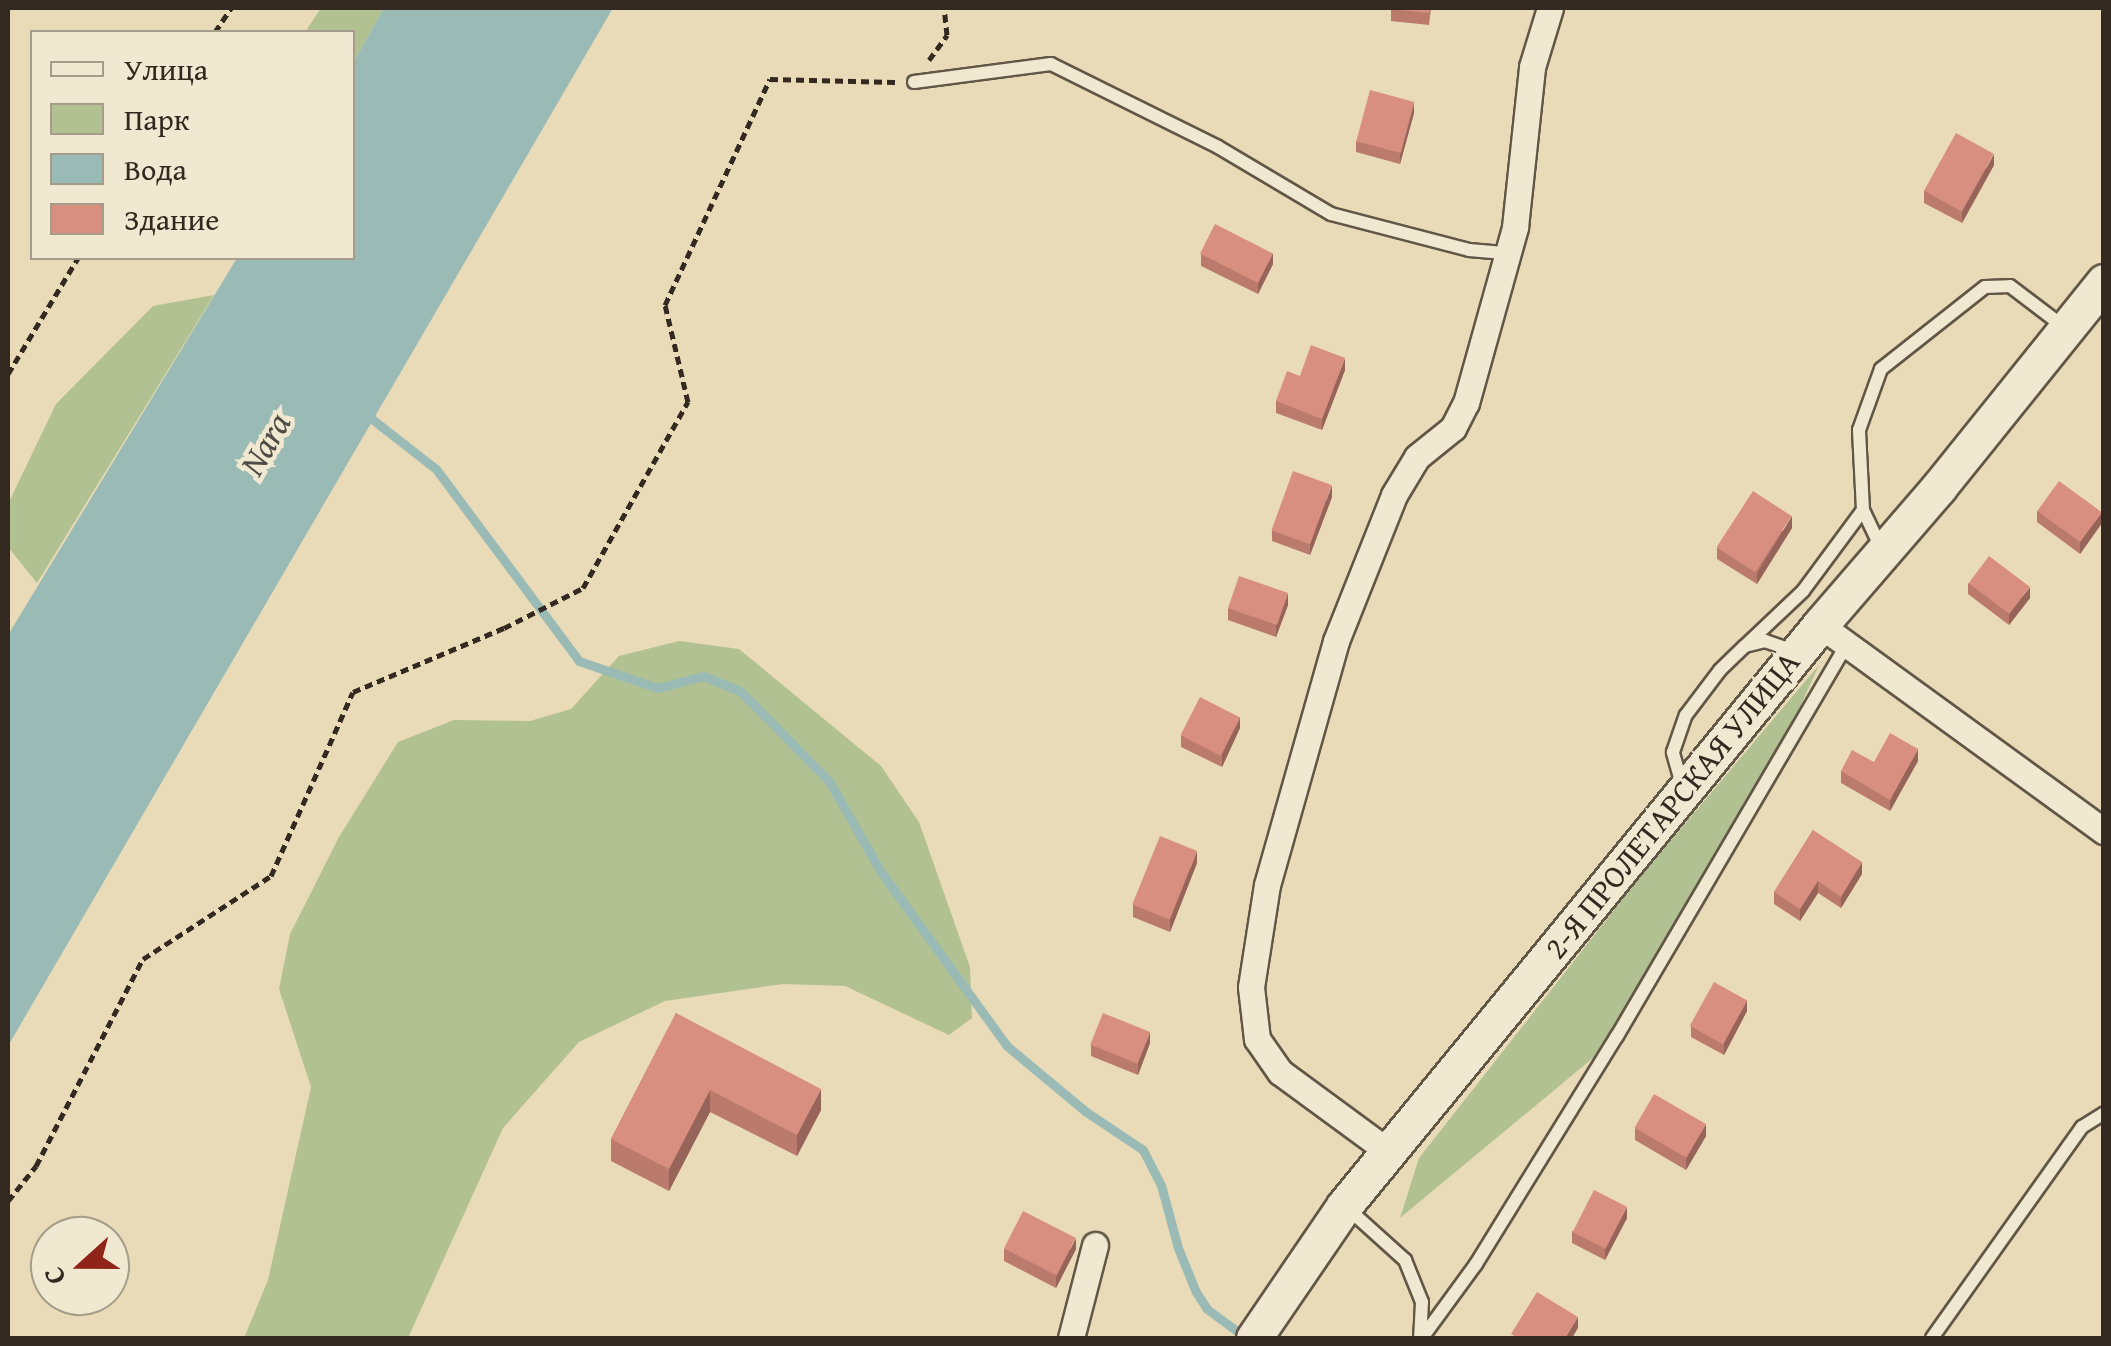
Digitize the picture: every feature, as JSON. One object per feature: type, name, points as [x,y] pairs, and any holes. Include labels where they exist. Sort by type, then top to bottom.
[{"type":"main road","name":"2-Я ПРОЛЕТАРСКАЯ УЛИЦА","points":[[1254,1338],[1344,1206],[1684,790],[1821,641],[1883,552],[2104,282]]},
{"type":"street","points":[[1389,1152],[1280,1072],[1258,1039],[1251,988],[1267,885],[1336,640],[1394,495],[1417,457],[1453,428],[1466,404],[1515,227],[1532,67],[1550,8]]},
{"type":"street","points":[[1821,641],[2104,831]]},
{"type":"street","points":[[1071,1338],[1095,1245]]},
{"type":"lane","points":[[914,82],[1050,64],[1218,147],[1331,214],[1469,250],[1508,253]]},
{"type":"lane","points":[[1883,552],[1863,510],[1860,430],[1881,369],[1985,287],[2010,286],[2066,329]]},
{"type":"lane","points":[[1684,790],[1672,752],[1686,714],[1746,646],[1802,591],[1863,510]]},
{"type":"lane","points":[[1421,1338],[1476,1264],[1618,1036],[1821,641],[1764,641],[1746,646]]},
{"type":"lane","points":[[1932,1338],[2082,1128],[2104,1113]]},
{"type":"lane","points":[[1344,1206],[1405,1260],[1422,1302],[1421,1338]]},
{"type":"path","points":[[216,30],[230,8]]},
{"type":"path","points":[[8,1202],[36,1166],[143,959],[271,876],[353,692],[504,628],[582,588],[688,402],[665,305],[770,79],[914,82],[947,35],[944,8]]},
{"type":"path","points":[[8,374],[77,260]]},
{"type":"green space","points":[[321,8],[384,8],[355,59],[355,30],[306,30]]},
{"type":"green space","points":[[214,295],[37,583],[8,547],[8,504],[56,404],[153,306]]},
{"type":"green space","points":[[679,641],[739,649],[881,766],[919,822],[970,967],[972,1018],[949,1035],[845,986],[783,984],[665,1001],[579,1042],[503,1128],[408,1338],[244,1338],[268,1280],[311,1087],[279,989],[290,934],[339,837],[398,742],[454,720],[530,721],[571,709],[619,656]]},
{"type":"green space","points":[[1819,665],[1759,797],[1593,1058],[1400,1218],[1419,1158],[1640,877]]},
{"type":"water","name":"Nara","points":[[384,8],[613,8],[8,1046],[8,635],[236,260],[355,260],[355,59]]},
{"type":"building","points":[[1429,8],[1429,13],[1391,9]]},
{"type":"building","points":[[1370,90],[1414,102],[1401,153],[1356,141]]},
{"type":"building","points":[[1956,133],[1994,154],[1962,212],[1924,191]]},
{"type":"building","points":[[1215,224],[1273,254],[1258,283],[1200,253]]},
{"type":"building","points":[[1311,345],[1345,358],[1322,419],[1276,401],[1287,371],[1300,376]]},
{"type":"building","points":[[1293,471],[1332,485],[1310,544],[1271,530]]},
{"type":"building","points":[[2059,481],[2102,512],[2080,542],[2037,511]]},
{"type":"building","points":[[1753,491],[1792,516],[1755,572],[1717,547]]},
{"type":"building","points":[[1989,556],[2030,587],[2009,614],[1969,583]]},
{"type":"building","points":[[1239,576],[1288,593],[1277,625],[1228,608]]},
{"type":"building","points":[[1200,697],[1240,717],[1221,756],[1180,735]]},
{"type":"building","points":[[1890,733],[1918,749],[1890,800],[1841,771],[1852,750],[1874,762]]},
{"type":"building","points":[[1813,830],[1862,862],[1841,897],[1818,881],[1800,909],[1774,892]]},
{"type":"building","points":[[1160,836],[1197,851],[1169,920],[1132,905]]},
{"type":"building","points":[[1714,982],[1747,1000],[1723,1044],[1690,1026]]},
{"type":"building","points":[[676,1013],[821,1089],[797,1135],[710,1090],[669,1169],[611,1139]]},
{"type":"building","points":[[1103,1013],[1150,1032],[1138,1064],[1090,1045]]},
{"type":"building","points":[[1654,1094],[1706,1124],[1686,1158],[1634,1128]]},
{"type":"building","points":[[1594,1190],[1627,1207],[1606,1249],[1573,1232]]},
{"type":"building","points":[[1023,1211],[1076,1238],[1057,1275],[1004,1248]]},
{"type":"building","points":[[1537,1292],[1578,1317],[1565,1338],[1518,1338],[1511,1334]]},
{"type":"waterway","points":[[363,412],[436,469],[579,661],[658,688],[703,676],[740,691],[829,781],[881,872],[1007,1046],[1085,1111],[1143,1150],[1161,1185],[1178,1248],[1196,1292],[1207,1309],[1245,1337]]}]
